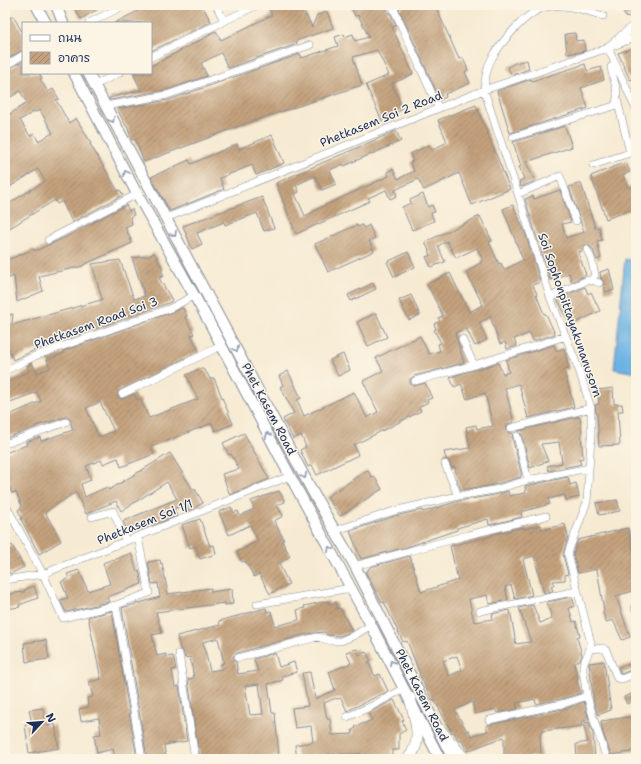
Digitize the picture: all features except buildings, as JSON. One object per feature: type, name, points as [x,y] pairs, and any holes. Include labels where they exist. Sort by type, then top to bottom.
[{"type":"main road","points":[[36,5],[45,22]]},
{"type":"main road","points":[[56,5],[63,22]]},
{"type":"main road","name":"Phet Kasem Road","points":[[75,74],[136,194],[208,320],[290,476],[372,625],[408,693],[440,759]]},
{"type":"main road","name":"Phet Kasem Road","points":[[88,74],[316,498],[355,566],[440,730],[453,759]]},
{"type":"main road","points":[[208,320],[219,316]]},
{"type":"main road","points":[[305,503],[316,498]]},
{"type":"main road","points":[[408,693],[416,723],[417,738],[415,749],[408,759]]},
{"type":"main road","points":[[440,730],[462,756],[467,759]]},
{"type":"street","points":[[91,22],[125,5]]},
{"type":"street","points":[[216,5],[224,21]]},
{"type":"street","points":[[152,57],[257,5]]},
{"type":"street","points":[[392,5],[438,107]]},
{"type":"street","points":[[484,90],[486,72],[490,60],[507,38],[535,11],[546,7],[560,6],[587,10],[603,16]]},
{"type":"street","points":[[636,24],[608,48],[636,106]]},
{"type":"street","name":"Phetkasem Soi 2 Road","points":[[166,218],[438,107],[636,37]]},
{"type":"street","points":[[105,106],[167,95],[310,45]]},
{"type":"street","points":[[5,66],[22,56]]},
{"type":"street","points":[[593,165],[633,152],[617,99],[611,67],[616,64]]},
{"type":"street","points":[[94,85],[117,74]]},
{"type":"street","name":"Soi Sophonpittayakunanusorn","points":[[484,90],[550,297],[579,370],[590,408],[591,432],[586,507],[568,554],[590,641],[590,649],[583,666],[587,696],[596,730],[607,759]]},
{"type":"street","points":[[513,137],[611,107],[616,104],[617,99]]},
{"type":"street","points":[[518,194],[560,176],[576,221]]},
{"type":"street","points":[[48,240],[136,194]]},
{"type":"street","points":[[587,250],[591,258],[594,275],[591,281]]},
{"type":"street","points":[[550,297],[588,280],[599,283]]},
{"type":"street","name":"Phetkasem Road Soi 3","points":[[5,371],[35,356],[171,308],[194,296]]},
{"type":"street","points":[[415,381],[474,365],[566,336]]},
{"type":"street","points":[[462,340],[474,365]]},
{"type":"street","points":[[122,394],[221,346]]},
{"type":"street","points":[[511,428],[590,408]]},
{"type":"street","points":[[5,444],[66,422]]},
{"type":"street","points":[[517,436],[528,480]]},
{"type":"street","points":[[445,464],[458,496]]},
{"type":"street","points":[[334,531],[394,511],[458,496],[494,490],[528,480],[589,468]]},
{"type":"street","name":"Phetkasem Soi 1/1","points":[[5,580],[43,574],[290,476]]},
{"type":"street","points":[[5,504],[43,574],[63,618],[116,605],[149,593],[138,537]]},
{"type":"street","points":[[92,517],[112,510],[126,541]]},
{"type":"street","points":[[355,566],[468,535],[546,516]]},
{"type":"street","points":[[257,604],[352,588]]},
{"type":"street","points":[[480,611],[577,591]]},
{"type":"street","points":[[116,605],[142,759]]},
{"type":"street","points":[[238,658],[317,637],[332,641],[341,641],[372,625]]},
{"type":"street","points":[[590,649],[602,648],[606,650],[617,678],[628,678],[636,673]]},
{"type":"street","points":[[179,654],[195,759]]},
{"type":"street","points":[[347,716],[408,693]]},
{"type":"street","points":[[489,720],[566,703],[587,696]]},
{"type":"water","points":[[625,259],[636,261],[636,373],[614,369]]}]
